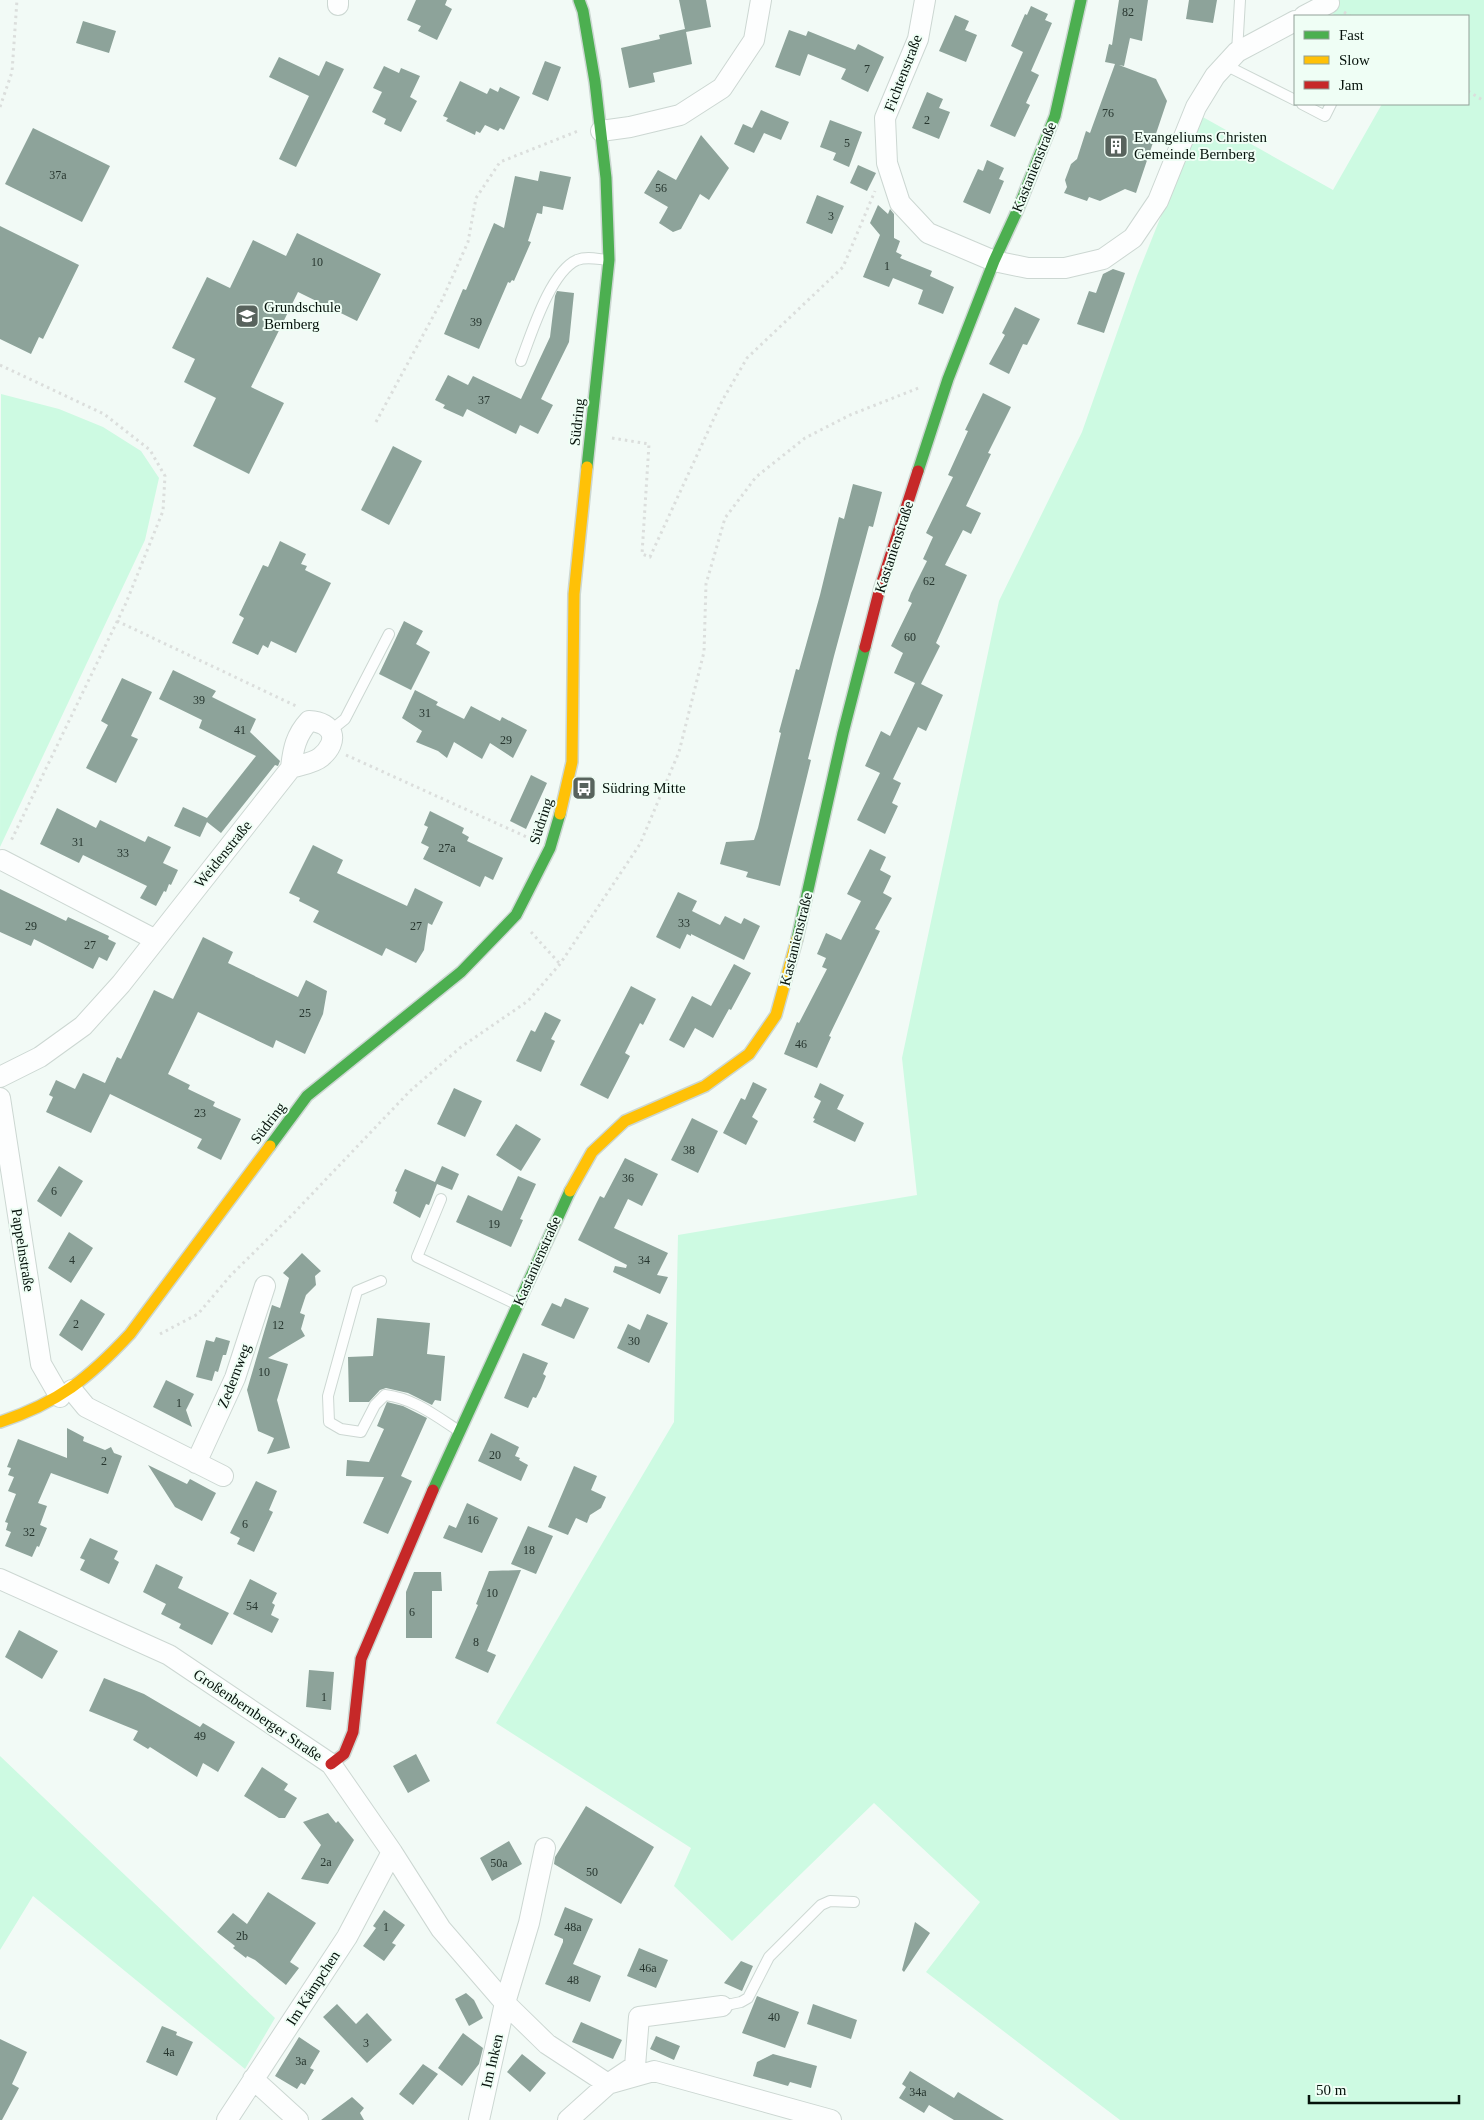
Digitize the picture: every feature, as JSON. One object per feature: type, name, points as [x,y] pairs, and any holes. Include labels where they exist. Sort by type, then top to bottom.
[{"type":"street","name":"Südring","points":[[0,1422],[28,1414],[66,1393],[101,1366],[130,1334],[307,1096],[462,972],[516,915],[550,848],[572,762],[574,594],[608,260],[606,178],[601,131],[583,10],[579,0]]},
{"type":"street","points":[[601,131],[630,127],[680,115],[722,88],[754,40],[760,0]]},
{"type":"street","name":"Fichtenstraße","points":[[925,0],[918,39],[885,118],[887,163],[900,203],[928,233],[994,261],[1028,268],[1065,268],[1103,259],[1133,238],[1158,201],[1196,107],[1215,76],[1231,58],[1294,22]]},
{"type":"street","name":"Kastanienstraße","points":[[331,1764],[344,1754],[353,1732],[361,1659],[411,1539],[564,1200],[592,1152],[625,1121],[705,1086],[749,1054],[776,1015],[801,924],[843,734],[880,588],[948,379],[994,261],[1018,209],[1055,116],[1081,0]]},
{"type":"street","points":[[1306,15],[1329,3]]},
{"type":"street","points":[[291,768],[320,759],[330,739],[327,725],[309,721]]},
{"type":"street","name":"Weidenstraße","points":[[0,1077],[40,1057],[83,1026],[121,984],[154,939],[291,768],[294,747],[299,731],[309,721]]},
{"type":"street","points":[[2,860],[154,939]]},
{"type":"street","name":"Pappelnstraße","points":[[0,1098],[41,1364],[66,1393]]},
{"type":"street","name":"Zedernweg","points":[[196,1463],[236,1378],[265,1286]]},
{"type":"street","points":[[66,1393],[86,1407],[224,1476]]},
{"type":"street","name":"Großenbernberger Straße","points":[[0,1578],[169,1656],[331,1764],[392,1852],[441,1929],[505,2002],[547,2044],[608,2084]]},
{"type":"street","points":[[505,2002],[529,1923],[545,1848]]},
{"type":"street","name":"Im Kämpchen","points":[[227,2120],[347,1937],[392,1852]]},
{"type":"street","name":"Im Inken","points":[[479,2120],[505,2002]]},
{"type":"street","points":[[568,2120],[608,2084],[635,2066],[639,2017],[722,2006]]},
{"type":"street","points":[[608,2084],[654,2071],[828,2120]]},
{"type":"street","points":[[253,2079],[298,2120]]},
{"type":"lane","points":[[1240,0],[1231,58],[1294,99]]},
{"type":"lane","points":[[1304,105],[1325,116],[1330,105]]},
{"type":"lane","points":[[521,361],[550,289],[562,273],[576,260],[590,257],[608,260]]},
{"type":"lane","points":[[330,739],[345,719],[389,634]]},
{"type":"lane","points":[[441,1199],[417,1257],[516,1305]]},
{"type":"lane","points":[[382,1281],[358,1291],[328,1396],[328,1422],[341,1429],[360,1432],[375,1406],[385,1395],[398,1396],[421,1407],[460,1432]]},
{"type":"lane","points":[[722,2006],[741,2002],[748,1998],[769,1957],[821,1905],[830,1901],[854,1902]]},
{"type":"path","points":[[0,107],[12,72],[17,0]]},
{"type":"path","points":[[1469,92],[1484,102]]},
{"type":"path","points":[[376,422],[442,300],[468,242],[476,198],[500,162],[574,131],[601,131]]},
{"type":"path","points":[[591,435],[649,444],[642,554],[650,556],[722,401],[743,365],[843,267],[887,163]]},
{"type":"path","points":[[0,365],[104,414],[150,450],[166,476],[163,511],[117,622],[2,860]]},
{"type":"path","points":[[117,622],[297,707],[309,721]]},
{"type":"path","points":[[330,739],[550,848]]},
{"type":"path","points":[[516,915],[560,964]]},
{"type":"green space","points":[[1310,0],[1484,0],[1484,2120],[1120,2120],[926,1972],[980,1902],[874,1803],[732,1941],[674,1886],[691,1848],[496,1723],[674,1422],[678,1235],[917,1195],[902,1058],[999,601],[1082,432],[1137,276],[1201,116],[1333,190],[1381,105],[1469,105],[1469,15],[1334,15]]},
{"type":"green space","points":[[1,394],[59,409],[103,427],[141,451],[159,478],[145,540],[0,847]]},
{"type":"green space","points":[[0,1756],[275,2018],[245,2069],[33,1896],[0,1950]]},
{"type":"building","points":[[416,0],[447,0],[445,5],[452,9],[437,40],[418,31],[421,26],[407,20]]},
{"type":"building","points":[[679,0],[706,0],[711,27],[686,32],[692,64],[653,73],[655,82],[629,88],[621,48],[660,39],[659,35],[685,29]]},
{"type":"building","name":"Evangeliums Christen Gemeinde Bernberg","points":[[1119,0],[1148,0],[1142,41],[1130,38],[1124,66],[1119,65],[1156,79],[1167,101],[1136,193],[1125,189],[1100,201],[1089,197],[1087,201],[1064,193],[1067,187],[1065,180],[1071,164],[1077,159],[1086,131],[1090,133],[1115,64],[1105,62],[1109,44],[1112,45]]},
{"type":"building","points":[[1189,0],[1217,0],[1213,23],[1186,19]]},
{"type":"building","points":[[1031,6],[1048,14],[1045,20],[1052,23],[1031,71],[1039,75],[1026,103],[1030,105],[1015,137],[990,126],[1023,52],[1011,46],[1025,14],[1027,15]]},
{"type":"building","points":[[955,15],[969,21],[965,30],[977,35],[966,62],[939,51]]},
{"type":"building","points":[[83,21],[116,31],[109,53],[76,43]]},
{"type":"building","points":[[789,30],[806,36],[808,31],[855,50],[858,44],[884,57],[868,92],[841,79],[846,69],[808,54],[800,76],[775,67]]},
{"type":"building","points":[[279,57],[319,76],[326,61],[344,69],[296,167],[279,159],[309,96],[269,77]]},
{"type":"building","points":[[545,61],[561,67],[548,101],[532,94]]},
{"type":"building","points":[[384,66],[399,73],[401,68],[420,76],[410,97],[417,101],[401,132],[384,124],[386,119],[372,112],[382,92],[373,88]]},
{"type":"building","points":[[460,81],[487,94],[490,88],[498,92],[500,87],[520,97],[504,130],[500,128],[498,131],[485,125],[480,133],[476,131],[475,135],[446,121],[448,118],[443,116]]},
{"type":"building","points":[[927,92],[943,99],[939,108],[950,112],[939,139],[912,128]]},
{"type":"building","points":[[761,110],[789,122],[781,140],[764,133],[754,153],[734,144],[743,124],[752,128]]},
{"type":"building","points":[[830,120],[862,132],[849,167],[833,160],[836,153],[820,147]]},
{"type":"building","points":[[33,128],[110,166],[82,222],[5,184]]},
{"type":"building","points":[[701,135],[729,168],[709,200],[700,194],[681,229],[673,232],[659,223],[668,207],[644,193],[658,170],[676,180]]},
{"type":"building","points":[[987,160],[1004,168],[999,179],[1004,181],[990,214],[963,202],[978,169],[983,171]]},
{"type":"building","points":[[858,165],[876,173],[867,191],[850,183]]},
{"type":"building","points":[[540,171],[571,177],[563,210],[543,206],[542,214],[537,213],[528,241],[531,242],[514,281],[508,282],[479,349],[444,334],[463,289],[466,290],[494,223],[504,228],[515,176],[538,181]]},
{"type":"building","points":[[817,195],[844,206],[832,234],[806,223]]},
{"type":"building","points":[[878,205],[888,214],[890,209],[894,214],[894,238],[900,241],[896,252],[902,255],[900,258],[932,271],[930,276],[954,287],[943,314],[918,304],[923,290],[893,278],[889,287],[863,277],[880,235],[870,223]]},
{"type":"building","points":[[0,226],[79,265],[43,339],[39,337],[31,354],[0,339]]},
{"type":"building","points":[[297,233],[381,274],[357,321],[298,292],[251,387],[284,403],[249,474],[193,446],[216,398],[184,382],[195,359],[172,348],[207,277],[230,288],[253,240],[286,256]]},
{"type":"building","points":[[1113,269],[1125,273],[1104,333],[1077,324],[1089,291],[1096,293],[1103,274]]},
{"type":"building","points":[[557,291],[574,293],[569,342],[541,399],[553,405],[538,434],[520,425],[516,434],[467,409],[463,417],[443,408],[445,405],[435,400],[448,375],[468,385],[473,376],[521,399],[550,337]]},
{"type":"building","points":[[1015,307],[1040,319],[1027,345],[1023,344],[1009,374],[989,364],[1005,335],[1002,333]]},
{"type":"building","points":[[983,393],[1011,407],[988,453],[991,454],[966,506],[981,513],[971,534],[963,530],[945,565],[967,575],[936,643],[940,646],[921,684],[943,695],[926,731],[918,727],[893,779],[901,783],[892,803],[898,806],[885,834],[857,820],[880,773],[865,766],[881,731],[890,736],[915,683],[894,673],[903,653],[891,646],[912,603],[908,601],[927,561],[923,559],[933,537],[926,533],[953,477],[948,475],[968,431],[965,430]]},
{"type":"building","points":[[393,446],[422,461],[389,525],[361,510]]},
{"type":"building","points":[[853,484],[882,492],[873,527],[869,526],[834,656],[808,759],[811,760],[780,886],[746,877],[748,872],[720,864],[726,842],[754,840],[796,669],[799,670],[839,517],[844,519]]},
{"type":"building","points":[[280,541],[306,554],[301,564],[307,566],[305,570],[331,583],[296,653],[271,641],[268,648],[263,645],[258,655],[232,643],[244,618],[239,615],[263,565],[268,567]]},
{"type":"building","points":[[404,621],[423,631],[416,644],[430,652],[411,690],[379,674]]},
{"type":"building","points":[[173,670],[216,691],[212,697],[256,719],[250,732],[280,761],[278,766],[275,765],[221,833],[207,822],[200,837],[174,826],[183,807],[207,818],[256,756],[199,728],[202,720],[159,699]]},
{"type":"building","points":[[122,678],[152,692],[131,736],[138,739],[116,783],[86,768],[108,725],[101,721]]},
{"type":"building","points":[[415,690],[438,702],[436,705],[464,719],[471,706],[500,721],[502,717],[527,730],[513,758],[490,743],[482,759],[454,742],[447,758],[438,751],[416,742],[422,731],[402,718]]},
{"type":"building","points":[[531,775],[547,783],[526,829],[510,821]]},
{"type":"building","points":[[57,808],[96,828],[100,820],[145,842],[148,836],[171,847],[163,863],[178,870],[171,885],[169,884],[166,892],[164,891],[156,906],[140,898],[147,886],[83,855],[79,863],[40,844]]},
{"type":"building","points":[[430,811],[464,828],[462,833],[469,837],[467,841],[503,858],[493,880],[485,876],[480,887],[423,859],[429,847],[421,843],[428,827],[424,825]]},
{"type":"building","points":[[313,845],[343,860],[337,873],[407,906],[415,888],[443,902],[432,925],[428,923],[424,950],[416,963],[386,948],[382,956],[313,922],[319,911],[299,901],[300,898],[289,893]]},
{"type":"building","points":[[870,849],[886,857],[880,870],[891,876],[883,893],[892,898],[875,929],[880,931],[829,1036],[831,1037],[817,1068],[784,1054],[797,1022],[799,1023],[827,969],[822,967],[826,958],[817,954],[826,933],[841,940],[861,901],[847,894]]},
{"type":"building","points":[[0,889],[66,921],[68,917],[109,936],[108,939],[116,943],[107,961],[99,957],[93,969],[34,939],[31,946],[0,932]]},
{"type":"building","points":[[678,892],[697,901],[692,911],[720,925],[725,916],[741,924],[744,918],[760,926],[744,960],[691,934],[691,936],[687,934],[680,949],[656,937]]},
{"type":"building","points":[[203,937],[233,952],[228,963],[298,997],[306,980],[327,991],[323,1014],[305,1054],[276,1040],[273,1048],[198,1012],[168,1074],[190,1085],[188,1089],[215,1102],[213,1106],[241,1119],[221,1160],[197,1148],[202,1139],[110,1094],[91,1133],[46,1112],[53,1097],[49,1095],[56,1080],[75,1089],[83,1073],[105,1083],[117,1057],[121,1059],[154,990],[173,999]]},
{"type":"building","points":[[734,964],[751,973],[713,1038],[695,1028],[684,1048],[669,1040],[692,996],[711,1006]]},
{"type":"building","points":[[631,986],[656,999],[643,1025],[640,1023],[625,1053],[630,1056],[608,1099],[580,1085]]},
{"type":"building","points":[[545,1012],[561,1020],[551,1039],[555,1041],[541,1072],[516,1061],[531,1030],[535,1032]]},
{"type":"building","points":[[753,1082],[767,1089],[752,1117],[758,1121],[746,1145],[723,1133],[741,1098],[745,1100]]},
{"type":"building","points":[[820,1083],[844,1095],[837,1109],[864,1123],[855,1142],[813,1122],[821,1101],[814,1097]]},
{"type":"building","points":[[454,1088],[482,1101],[465,1137],[437,1124]]},
{"type":"building","points":[[692,1118],[718,1131],[698,1173],[671,1160]]},
{"type":"building","points":[[516,1124],[541,1139],[521,1171],[496,1155]]},
{"type":"building","points":[[625,1158],[658,1174],[642,1206],[628,1199],[614,1228],[668,1253],[657,1275],[668,1277],[660,1294],[613,1272],[615,1266],[626,1268],[627,1265],[578,1240],[600,1196],[604,1198]]},
{"type":"building","points":[[59,1166],[83,1181],[61,1217],[37,1201]]},
{"type":"building","points":[[442,1166],[459,1174],[452,1190],[437,1184],[429,1205],[426,1204],[420,1218],[393,1203],[397,1192],[395,1191],[405,1169],[435,1182]]},
{"type":"building","points":[[518,1176],[536,1184],[520,1219],[523,1220],[511,1247],[456,1222],[468,1195],[502,1211]]},
{"type":"building","points":[[69,1232],[93,1248],[71,1283],[48,1268]]},
{"type":"building","points":[[302,1253],[321,1271],[315,1276],[316,1285],[306,1295],[300,1313],[305,1315],[301,1329],[305,1336],[268,1358],[288,1364],[277,1400],[290,1448],[267,1454],[274,1438],[258,1431],[247,1390],[272,1305],[280,1308],[289,1278],[283,1273]]},
{"type":"building","points":[[565,1298],[589,1308],[574,1339],[541,1325],[552,1303],[561,1307]]},
{"type":"building","points":[[81,1299],[105,1314],[82,1351],[59,1335]]},
{"type":"building","points":[[647,1314],[668,1323],[649,1363],[617,1348],[628,1324],[640,1330]]},
{"type":"building","points":[[377,1318],[430,1323],[427,1354],[445,1356],[441,1401],[435,1400],[432,1405],[408,1393],[386,1388],[380,1390],[369,1402],[349,1402],[348,1357],[373,1356]]},
{"type":"building","points":[[216,1337],[230,1341],[218,1372],[215,1371],[212,1381],[196,1377],[206,1340],[214,1342]]},
{"type":"building","points":[[523,1353],[548,1363],[543,1374],[546,1376],[541,1388],[536,1398],[533,1397],[528,1408],[504,1398]]},
{"type":"building","points":[[166,1380],[194,1394],[186,1410],[192,1427],[153,1407]]},
{"type":"building","points":[[387,1402],[403,1406],[427,1418],[401,1476],[412,1481],[388,1534],[363,1523],[384,1477],[346,1476],[347,1460],[369,1462],[384,1429],[377,1426]]},
{"type":"building","points":[[67,1428],[84,1437],[83,1441],[105,1450],[111,1447],[114,1453],[122,1456],[108,1494],[51,1473],[38,1503],[47,1506],[40,1525],[47,1528],[39,1547],[37,1546],[32,1557],[5,1546],[11,1532],[6,1530],[8,1523],[5,1522],[16,1494],[8,1491],[14,1477],[8,1475],[11,1468],[7,1467],[18,1439],[67,1458]]},
{"type":"building","points":[[491,1433],[519,1447],[515,1456],[528,1465],[521,1481],[478,1461]]},
{"type":"building","points":[[148,1465],[187,1484],[190,1479],[216,1493],[202,1521],[175,1507]]},
{"type":"building","points":[[574,1466],[597,1476],[591,1490],[606,1497],[601,1508],[590,1515],[587,1523],[576,1518],[568,1535],[548,1527]]},
{"type":"building","points":[[256,1481],[277,1491],[269,1510],[273,1512],[254,1552],[237,1544],[240,1538],[230,1533]]},
{"type":"building","points":[[467,1503],[498,1518],[482,1553],[443,1538],[449,1525],[456,1528]]},
{"type":"building","points":[[528,1526],[553,1536],[536,1574],[511,1564]]},
{"type":"building","points":[[90,1538],[118,1551],[114,1559],[119,1562],[109,1584],[80,1570],[85,1560],[80,1558]]},
{"type":"building","points":[[156,1564],[183,1577],[178,1588],[229,1613],[212,1645],[179,1628],[181,1624],[161,1614],[166,1604],[143,1592]]},
{"type":"building","points":[[521,1570],[487,1651],[496,1655],[488,1673],[455,1658],[478,1605],[476,1604],[489,1571]]},
{"type":"building","points":[[414,1572],[441,1572],[442,1591],[432,1591],[432,1638],[406,1638],[406,1592]]},
{"type":"building","points":[[250,1579],[277,1593],[272,1603],[275,1605],[271,1615],[279,1619],[272,1633],[233,1614]]},
{"type":"building","points":[[19,1630],[58,1651],[42,1679],[5,1657]]},
{"type":"building","points":[[309,1670],[334,1672],[331,1710],[306,1707]]},
{"type":"building","points":[[104,1678],[144,1694],[200,1727],[203,1723],[235,1742],[218,1772],[203,1763],[197,1777],[150,1747],[148,1749],[133,1740],[138,1731],[89,1711]]},
{"type":"building","points":[[416,1754],[430,1781],[408,1793],[393,1766]]},
{"type":"building","points":[[262,1767],[288,1784],[284,1790],[297,1798],[285,1818],[279,1818],[244,1796]]},
{"type":"building","points":[[586,1806],[654,1847],[621,1904],[554,1864],[555,1857]]},
{"type":"building","points":[[328,1813],[336,1823],[338,1821],[354,1840],[328,1884],[301,1879],[321,1845],[303,1822]]},
{"type":"building","points":[[509,1841],[522,1864],[492,1881],[480,1858]]},
{"type":"building","points":[[268,1892],[316,1923],[290,1962],[299,1968],[286,1985],[255,1960],[247,1956],[246,1958],[233,1948],[235,1946],[217,1932],[233,1913],[247,1924]]},
{"type":"building","points":[[565,1907],[593,1919],[573,1964],[601,1976],[590,2002],[545,1984],[563,1942],[563,1939],[554,1935]]},
{"type":"building","points":[[384,1910],[405,1925],[392,1943],[396,1945],[384,1961],[363,1946],[376,1928],[373,1926]]},
{"type":"building","points":[[915,1922],[930,1933],[904,1972],[902,1970]]},
{"type":"building","points":[[639,1948],[668,1960],[656,1988],[627,1976]]},
{"type":"building","points":[[741,1961],[753,1966],[742,1991],[724,1983]]},
{"type":"building","points":[[466,1993],[474,2000],[483,2018],[469,2026],[455,1999]]},
{"type":"building","points":[[757,1996],[799,2012],[785,2048],[742,2033]]},
{"type":"building","points":[[337,2004],[356,2024],[367,2013],[392,2040],[367,2063],[323,2017]]},
{"type":"building","points":[[813,2004],[857,2020],[851,2039],[807,2024]]},
{"type":"building","points":[[581,2022],[622,2040],[613,2059],[572,2042]]},
{"type":"building","points":[[162,2026],[177,2032],[176,2035],[193,2042],[177,2076],[146,2062]]},
{"type":"building","points":[[463,2033],[483,2048],[479,2064],[462,2086],[438,2068]]},
{"type":"building","points":[[656,2036],[680,2046],[674,2060],[650,2049]]},
{"type":"building","points":[[299,2037],[320,2051],[310,2068],[314,2070],[305,2085],[301,2083],[297,2089],[275,2076]]},
{"type":"building","points":[[0,2039],[27,2052],[12,2084],[19,2088],[2,2120],[0,2120]]},
{"type":"building","points":[[522,2054],[546,2073],[530,2092],[507,2072]]},
{"type":"building","points":[[773,2054],[817,2066],[811,2088],[790,2082],[788,2086],[753,2076],[757,2062]]},
{"type":"building","points":[[423,2064],[438,2074],[413,2105],[399,2094]]},
{"type":"building","points":[[910,2071],[954,2098],[958,2092],[1004,2120],[954,2120],[929,2105],[924,2113],[899,2098],[906,2087],[902,2084]]},
{"type":"building","points":[[352,2097],[364,2108],[360,2113],[364,2120],[321,2120]]},
{"type":"traffic: fast","points":[[579,0],[583,11],[595,82],[606,178],[609,260],[587,467]]},
{"type":"traffic: fast","points":[[918,471],[948,379],[994,261],[1018,209],[1055,116],[1081,0]]},
{"type":"traffic: fast","points":[[797,939],[843,733],[865,647]]},
{"type":"traffic: fast","points":[[270,1146],[307,1096],[461,972],[516,915],[550,848],[560,814]]},
{"type":"traffic: fast","points":[[433,1490],[570,1191]]},
{"type":"traffic: slow","points":[[560,814],[572,762],[574,594],[587,467]]},
{"type":"traffic: slow","points":[[570,1191],[592,1152],[625,1121],[705,1086],[749,1054],[776,1015],[797,939]]},
{"type":"traffic: slow","points":[[0,1422],[21,1415],[56,1397],[86,1376],[115,1350],[130,1334],[270,1146]]},
{"type":"traffic: jam","points":[[865,647],[880,588],[918,471]]},
{"type":"traffic: jam","points":[[331,1764],[344,1754],[353,1732],[361,1659],[433,1490]]},
{"type":"place","name":"Evangeliums Christen Gemeinde Bernberg","points":[[1116,146]]},
{"type":"place","name":"Grundschule Bernberg","points":[[247,316]]},
{"type":"place","name":"Südring Mitte","points":[[584,788]]}]
